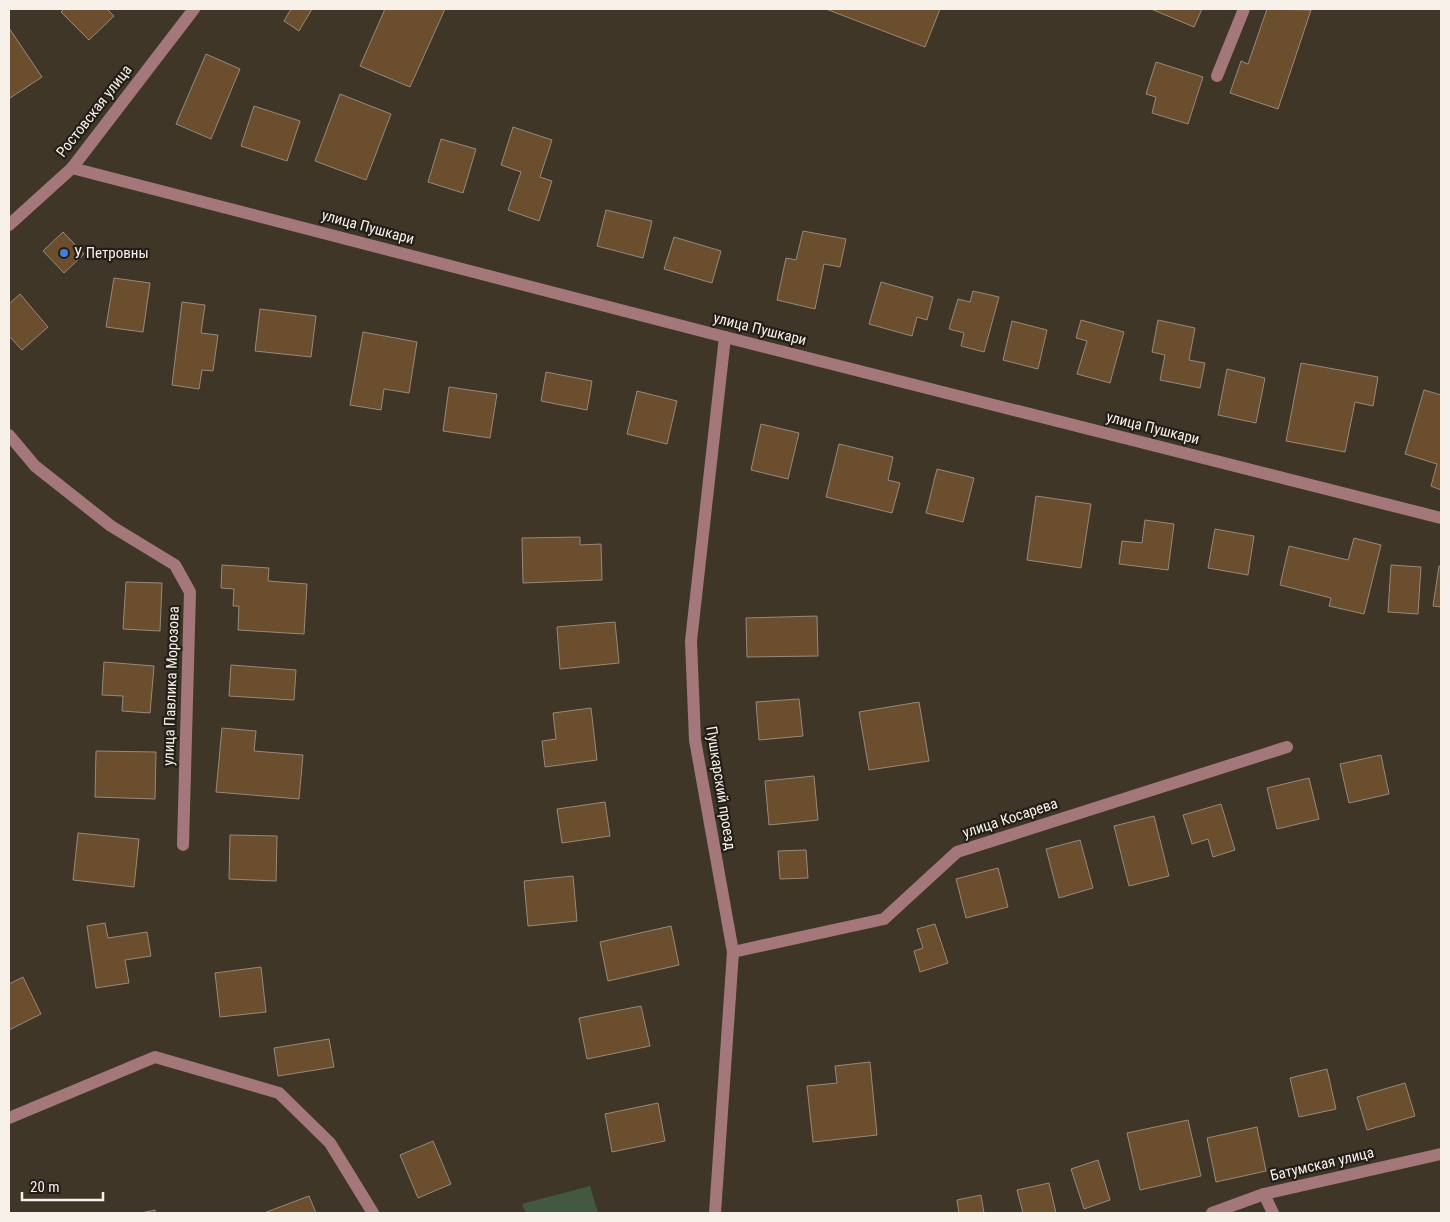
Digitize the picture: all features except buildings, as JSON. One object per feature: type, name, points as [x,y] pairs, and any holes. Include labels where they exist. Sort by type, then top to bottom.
[{"type":"street","name":"Ростовская улица","points":[[9,225],[72,168],[194,9]]},
{"type":"street","points":[[1217,76],[1244,9]]},
{"type":"street","name":"улица Пушкари","points":[[72,168],[726,337],[1441,518]]},
{"type":"street","name":"Пушкарский проезд","points":[[714,1213],[733,952],[695,740],[692,641],[726,337]]},
{"type":"street","name":"улица Павлика Морозова","points":[[9,435],[35,466],[111,526],[175,565],[190,592],[183,844]]},
{"type":"street","name":"улица Косарева","points":[[733,952],[884,919],[958,852],[1286,747]]},
{"type":"street","points":[[9,1118],[156,1057],[279,1094],[330,1143],[373,1213]]},
{"type":"street","name":"Батумская улица","points":[[1212,1213],[1264,1194],[1441,1154]]},
{"type":"street","points":[[1264,1194],[1273,1213]]},
{"type":"green space","points":[[590,1186],[598,1213],[526,1213],[522,1204]]},
{"type":"place","name":"У Петровны","points":[[64,253]]}]
